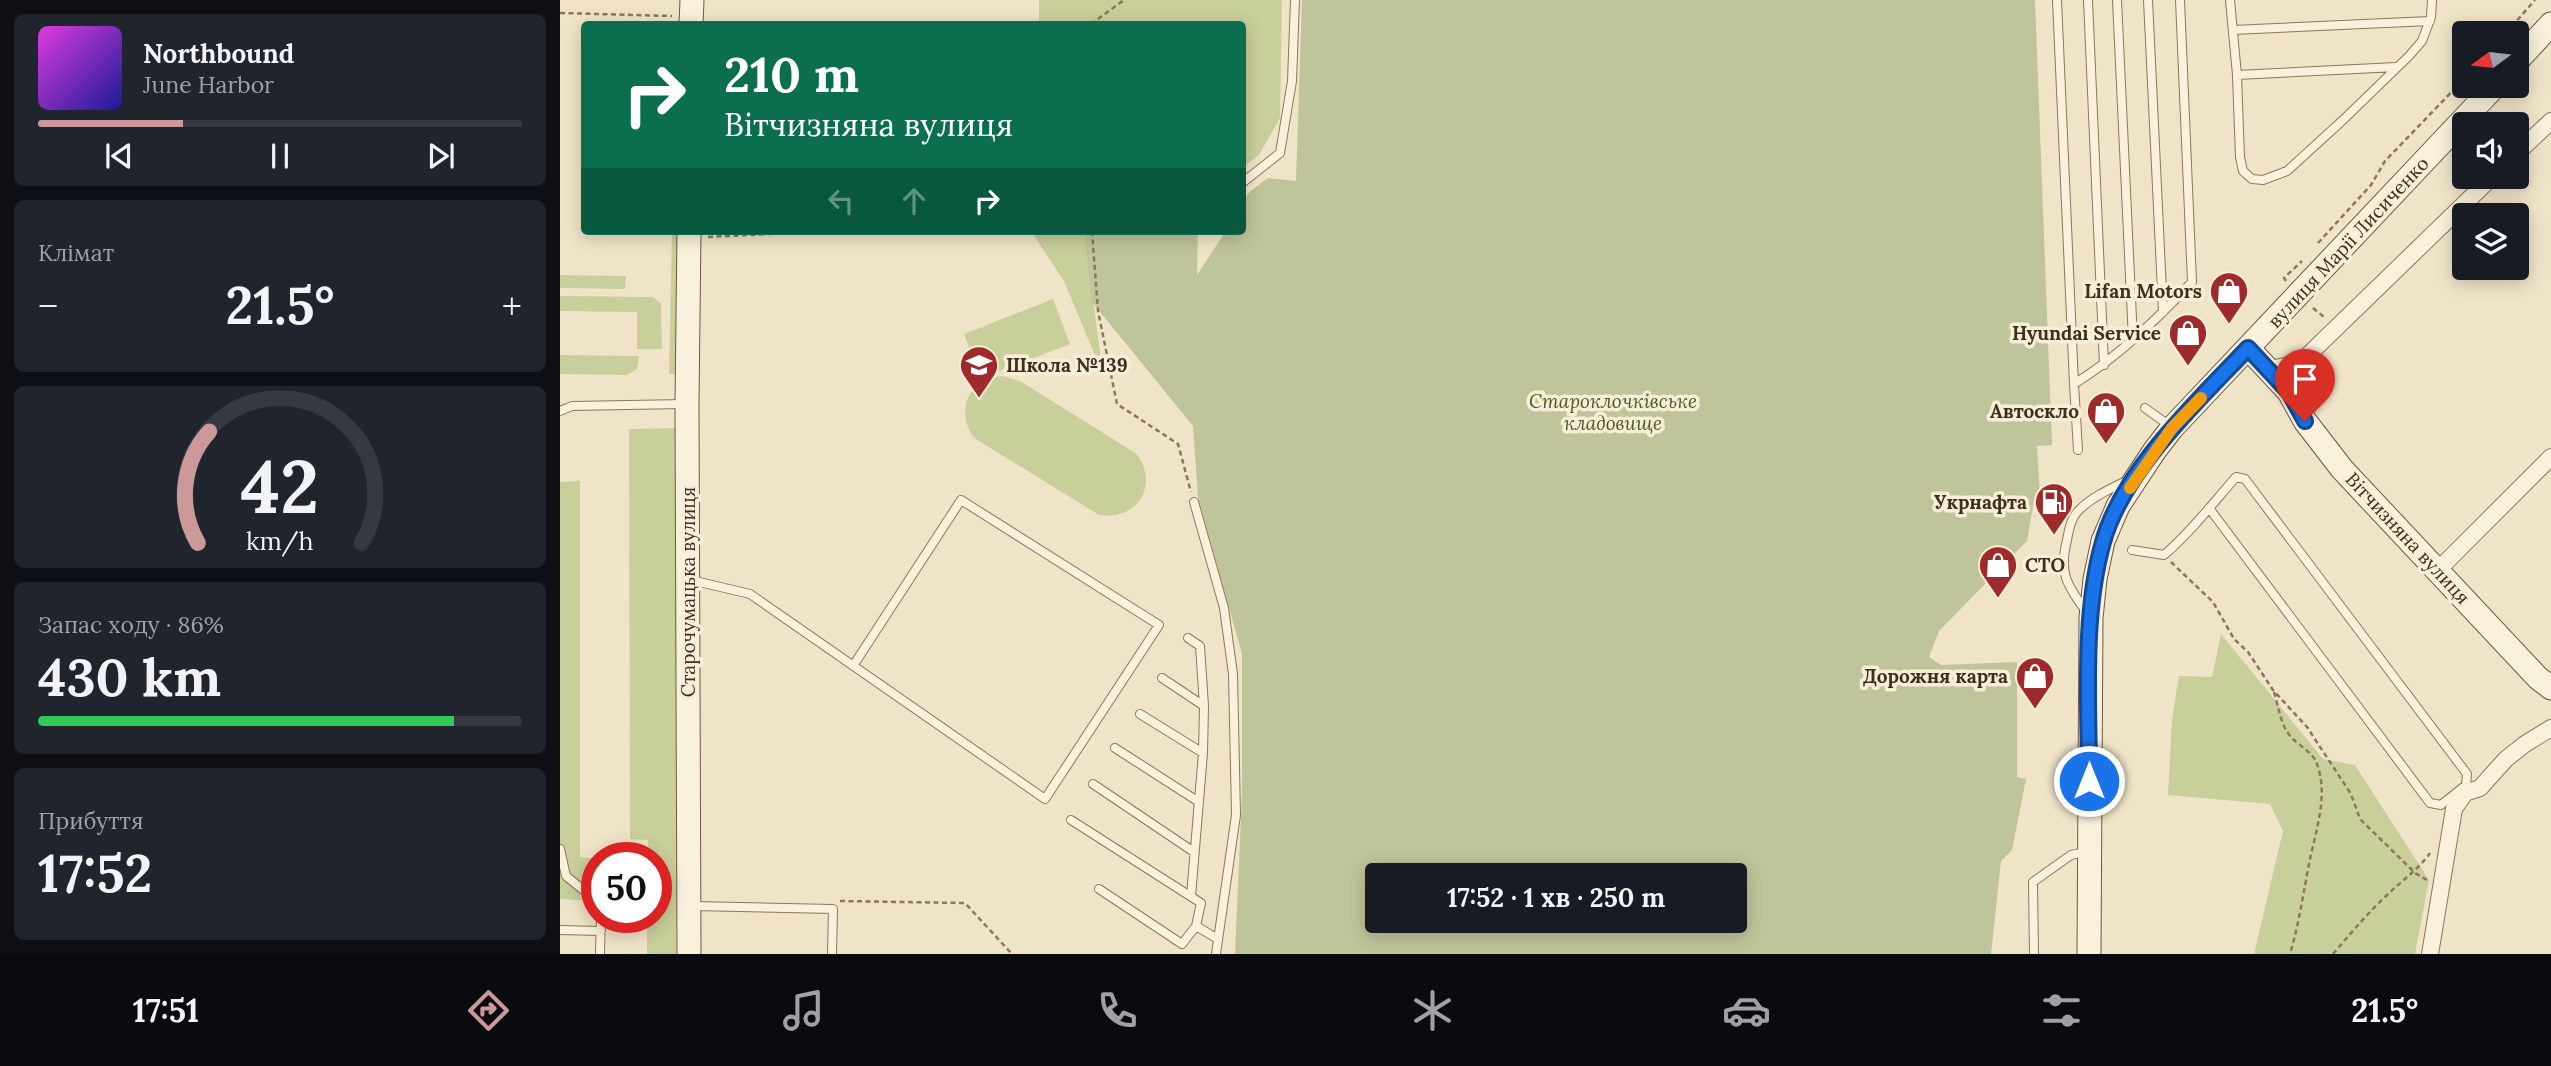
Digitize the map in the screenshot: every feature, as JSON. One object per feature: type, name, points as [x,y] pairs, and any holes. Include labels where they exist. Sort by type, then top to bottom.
[{"type":"street","points":[[681,20],[692,0]]},
{"type":"street","points":[[2529,48],[2551,24]]},
{"type":"street","name":"вулиця Марії Лисиченко","points":[[2089,954],[2091,618],[2103,541],[2118,506],[2172,428],[2484,98]]},
{"type":"street","points":[[2529,142],[2551,121]]},
{"type":"street","points":[[2270,369],[2300,362],[2480,189]]},
{"type":"street","name":"Старочумацька вулиця","points":[[689,954],[687,404],[695,235]]},
{"type":"street","name":"Вітчизняна вулиця","points":[[2248,348],[2289,392],[2305,421],[2342,469],[2538,678],[2551,688]]},
{"type":"street","points":[[2438,570],[2551,457]]},
{"type":"street","points":[[2430,954],[2454,809],[2465,793],[2480,788],[2506,759],[2551,728]]},
{"type":"lane","points":[[1246,180],[1280,153],[1292,81],[1295,0]]},
{"type":"lane","points":[[2057,0],[2078,450]]},
{"type":"lane","points":[[2088,0],[2104,365]]},
{"type":"lane","points":[[2117,0],[2133,340]]},
{"type":"lane","points":[[2148,0],[2163,312]]},
{"type":"lane","points":[[2074,384],[2104,365],[2133,340],[2192,282],[2180,0]]},
{"type":"lane","points":[[2230,0],[2237,75],[2240,157],[2243,171],[2252,179],[2263,180],[2287,171],[2343,120],[2422,41],[2430,21],[2432,0]]},
{"type":"lane","points":[[2233,30],[2430,21]]},
{"type":"lane","points":[[2237,75],[2396,66]]},
{"type":"lane","points":[[560,411],[572,406],[687,404]]},
{"type":"lane","points":[[2145,408],[2172,428]]},
{"type":"lane","points":[[2091,618],[2070,589],[2064,570],[2062,559],[2071,522],[2077,511],[2089,502],[2138,475]]},
{"type":"lane","points":[[2132,550],[2164,555],[2236,477],[2245,478],[2467,774],[2466,785],[2441,805],[2430,803],[2209,508]]},
{"type":"lane","points":[[688,579],[750,594],[853,666],[1045,799],[1159,625],[961,500],[853,666]]},
{"type":"lane","points":[[1194,502],[1224,608],[1233,674],[1237,815],[1216,954]]},
{"type":"lane","points":[[1188,638],[1200,646],[1204,706],[1203,753],[1191,896]]},
{"type":"lane","points":[[1161,678],[1204,706]]},
{"type":"lane","points":[[1140,714],[1203,753]]},
{"type":"lane","points":[[1115,748],[1199,803]]},
{"type":"lane","points":[[1093,784],[1195,852]]},
{"type":"lane","points":[[1071,820],[1201,903],[1196,926],[1182,944],[1099,889]]},
{"type":"lane","points":[[560,849],[566,876],[581,888]]},
{"type":"lane","points":[[2034,954],[2033,882],[2071,855],[2088,851]]},
{"type":"lane","points":[[689,906],[833,909],[832,954]]},
{"type":"lane","points":[[1196,926],[1218,939]]},
{"type":"lane","points":[[560,930],[581,931]]},
{"type":"lane","points":[[600,954],[601,933]]},
{"type":"path","points":[[1095,21],[1124,0]]},
{"type":"path","points":[[2517,21],[2535,0]]},
{"type":"path","points":[[560,13],[681,20]]},
{"type":"path","points":[[1092,235],[1098,311],[1117,404],[1178,444],[1194,502]]},
{"type":"path","points":[[2164,555],[2213,602],[2234,639],[2248,652],[2273,690],[2306,727],[2351,794],[2360,819],[2414,873],[2442,888]]},
{"type":"path","points":[[2273,690],[2280,719],[2291,736],[2316,762],[2322,787],[2318,828],[2290,954]]},
{"type":"path","points":[[2333,954],[2386,896],[2414,873],[2450,825]]},
{"type":"path","points":[[837,901],[965,903],[1012,954]]},
{"type":"green space","points":[[1039,0],[1282,0],[1280,118],[1259,155],[1246,165],[1246,21],[1039,21]]},
{"type":"green space","name":"Староклочківське кладовище","points":[[1302,0],[2035,0],[2052,445],[2037,446],[2040,495],[2035,495],[2027,541],[1939,631],[1929,657],[1941,665],[2017,662],[2017,777],[2026,779],[2012,850],[2001,861],[1991,954],[1235,954],[1242,794],[1242,654],[1198,498],[1193,426],[1092,302],[1084,235],[1198,235],[1197,275],[1223,235],[1246,235],[1246,196],[1268,178],[1296,181]]},
{"type":"green space","points":[[672,235],[685,235],[681,374],[669,374]]},
{"type":"green space","points":[[1034,235],[1085,235],[1103,375],[1064,281]]},
{"type":"green space","points":[[560,275],[626,276],[625,289],[560,288]]},
{"type":"green space","points":[[560,296],[653,297],[661,304],[662,349],[637,349],[637,312],[560,311]]},
{"type":"green space","points":[[1053,299],[1070,344],[981,378],[964,334]]},
{"type":"green space","points":[[560,355],[639,356],[637,369],[627,375],[560,374]]},
{"type":"green space","points":[[1002,376],[1020,381],[1137,454],[1146,477],[1145,489],[1134,507],[1113,515],[1099,515],[974,438],[966,417],[968,398],[981,383]]},
{"type":"green space","points":[[678,428],[676,954],[647,954],[647,933],[672,933],[672,842],[630,839],[629,429]]},
{"type":"green space","points":[[580,481],[581,900],[560,899],[560,482]]},
{"type":"green space","points":[[2221,634],[2323,759],[2355,765],[2429,880],[2415,954],[2254,954],[2283,831],[2270,804],[2168,795],[2172,719],[2179,676],[2212,677]]},
{"type":"slow traffic","points":[[2130,488],[2172,428],[2201,398]]},
{"type":"place","name":"Lifan Motors","points":[[2229,325]]},
{"type":"place","name":"Hyundai Service","points":[[2188,367]]},
{"type":"place","name":"Школа №139","points":[[979,399]]},
{"type":"place","name":"Автоскло","points":[[2106,445]]},
{"type":"place","name":"Укрнафта","points":[[2054,536]]},
{"type":"place","name":"СТО","points":[[1998,599]]},
{"type":"place","name":"Дорожня карта","points":[[2035,710]]},
{"type":"route","points":[[2089,781],[2089,657],[2095,579],[2103,541],[2118,506],[2172,428],[2248,348],[2289,392],[2305,421]]}]
